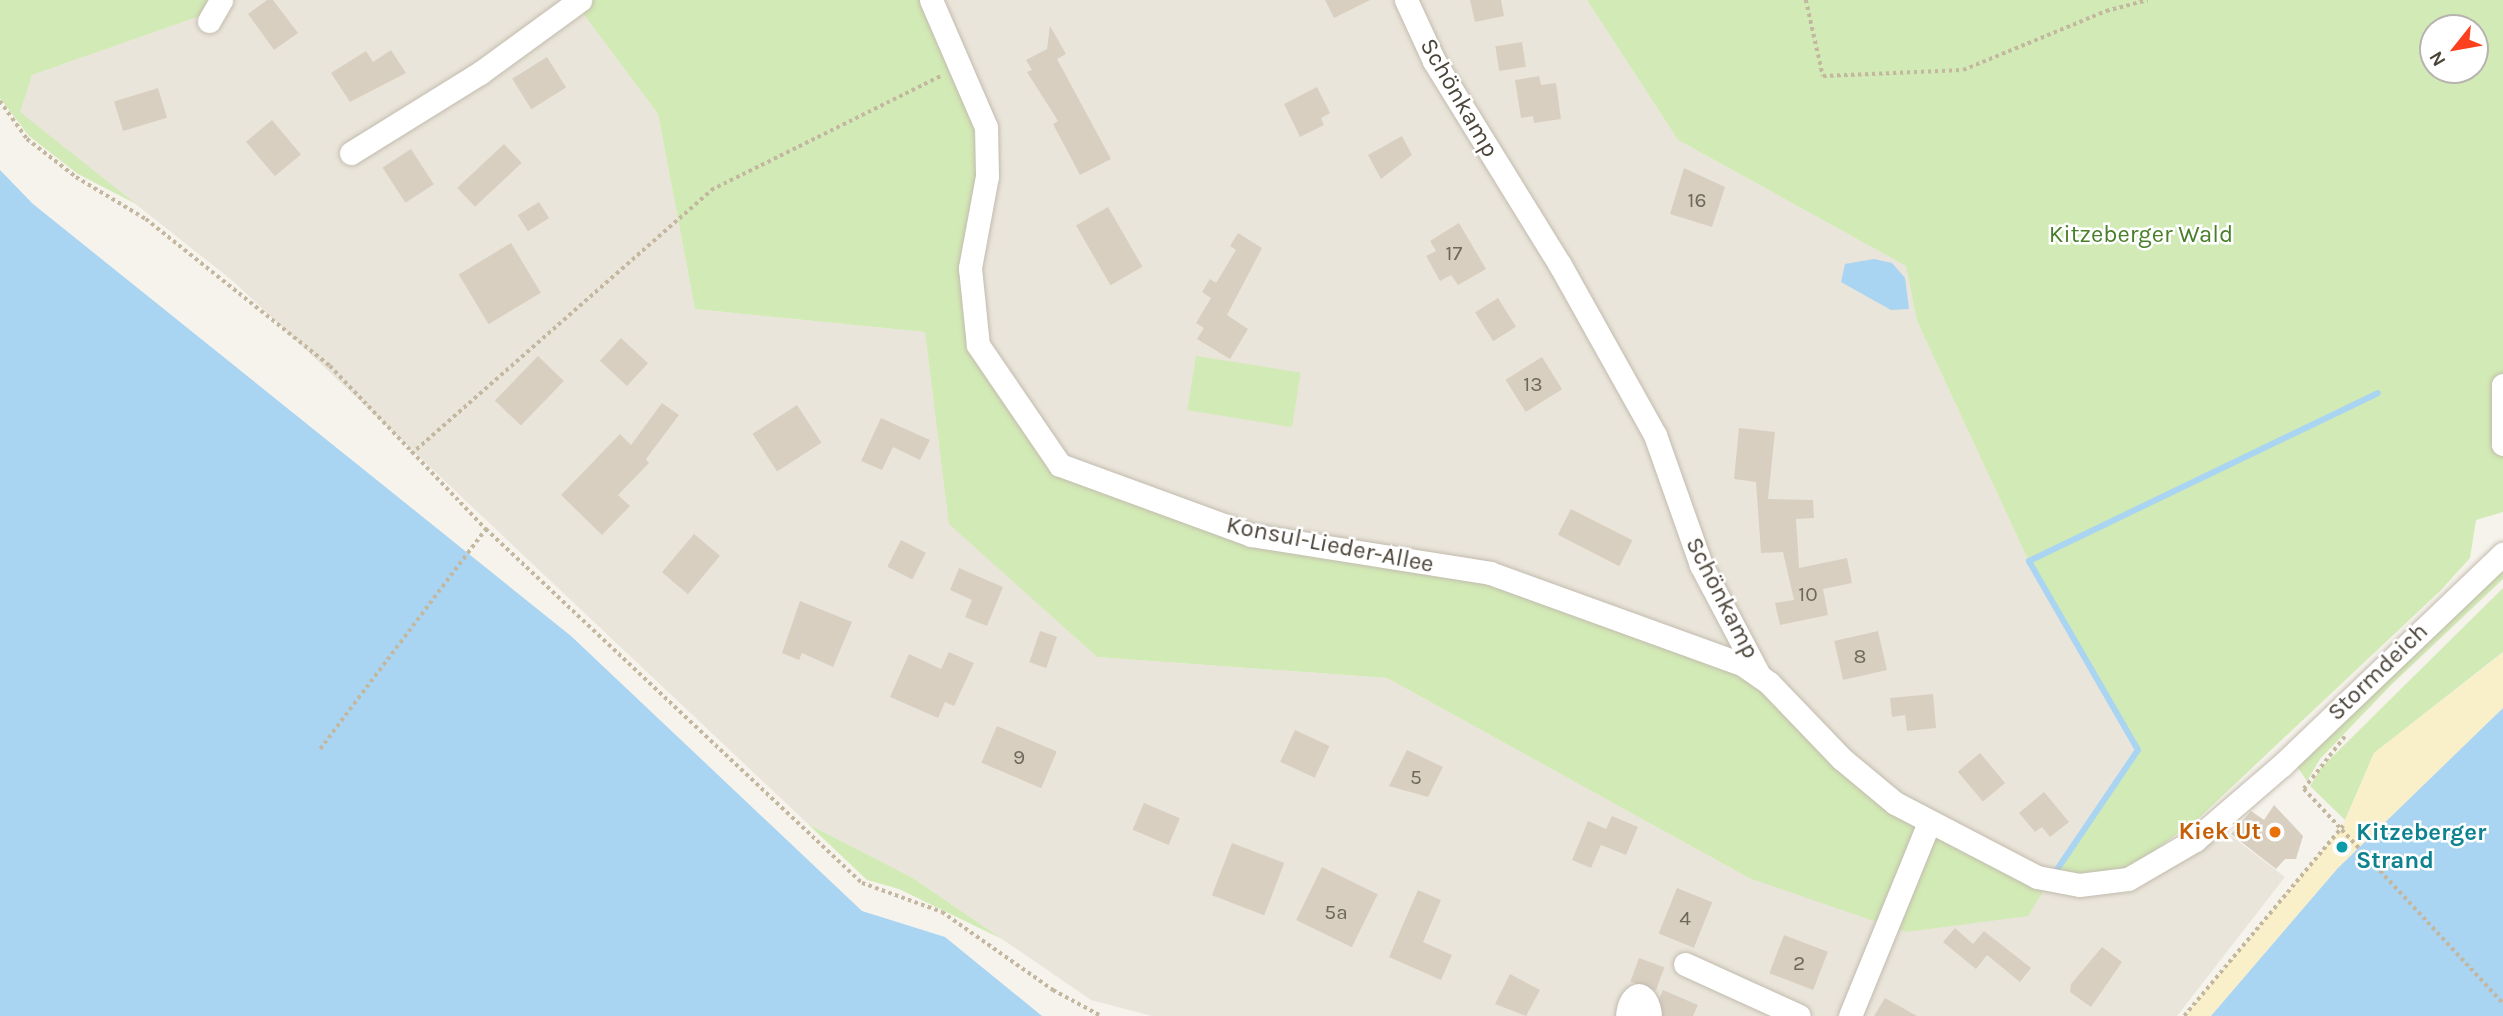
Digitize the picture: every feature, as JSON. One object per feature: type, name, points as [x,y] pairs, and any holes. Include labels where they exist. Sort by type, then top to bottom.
[{"type":"street","points":[[209,21],[221,0]]},
{"type":"street","points":[[351,153],[480,73],[580,0]]},
{"type":"street","name":"Konsul-Lieder-Allee","points":[[932,0],[986,127],[988,176],[970,268],[978,345],[1060,465],[1251,535],[1490,573],[1759,675]]},
{"type":"street","name":"Schönkamp","points":[[1406,0],[1434,61],[1560,265],[1655,435],[1701,565],[1759,675],[1869,783],[1930,822],[2037,877],[2079,885],[2128,879],[2170,857],[2253,791]]},
{"type":"street","points":[[2503,385],[2503,444]]},
{"type":"street","name":"Stormdeich","points":[[2253,791],[2503,554]]},
{"type":"street","points":[[1850,1016],[1930,822]]},
{"type":"street","points":[[1685,964],[1799,1016]]},
{"type":"path","points":[[1806,0],[1823,76],[1963,70],[2106,11],[2148,0]]},
{"type":"path","points":[[411,454],[711,190],[961,67]]},
{"type":"path","points":[[0,101],[27,139],[146,219],[330,366],[411,454],[486,528],[862,883],[942,912],[1053,990],[1101,1016]]},
{"type":"path","points":[[320,749],[486,528]]},
{"type":"path","points":[[2349,733],[2304,789],[2343,826],[2503,1003]]},
{"type":"path","points":[[2184,1016],[2343,826]]},
{"type":"shaded area","points":[[212,0],[573,0],[658,114],[695,309],[925,332],[950,524],[1097,657],[1387,678],[1749,878],[1488,581],[1251,547],[1057,467],[974,347],[923,0],[1587,0],[1678,140],[1906,266],[1917,321],[2024,551],[2138,750],[2045,887],[2221,828],[2285,877],[2177,1016],[1152,1016],[1091,1000],[913,878],[808,824],[233,281],[19,112],[32,75],[203,15]]},
{"type":"green space","points":[[0,0],[212,0],[203,15],[32,75],[20,112],[136,204],[78,174],[29,136],[0,98]]},
{"type":"green space","points":[[573,0],[923,0],[980,129],[974,347],[1057,467],[1251,547],[1488,581],[1755,681],[1856,778],[2045,888],[2028,916],[1906,932],[1749,878],[1387,678],[1097,657],[949,524],[925,332],[695,309],[658,114]]},
{"type":"green space","name":"Kitzeberger Wald","points":[[1587,0],[2503,0],[2503,512],[2476,520],[2470,558],[2441,590],[2200,817],[2142,860],[2107,877],[2056,871],[2138,750],[2024,551],[1917,321],[1906,266],[1678,140]]},
{"type":"green space","points":[[1196,356],[1301,373],[1292,427],[1187,410]]},
{"type":"green space","points":[[2503,566],[2503,579],[2391,685],[2320,759],[2307,781],[2296,765]]},
{"type":"green space","points":[[2503,588],[2503,652],[2374,753],[2345,820],[2310,786],[2321,768]]},
{"type":"green space","points":[[808,824],[913,878],[1002,939],[899,889],[867,880]]},
{"type":"sand","name":"Kitzeberger Strand","points":[[2503,653],[2503,708],[2338,868],[2211,1016],[2184,1016],[2343,826],[2374,753]]},
{"type":"water","points":[[0,170],[33,204],[571,636],[862,911],[945,937],[1042,1016],[0,1016]]},
{"type":"water","points":[[1874,259],[1892,263],[1905,278],[1909,309],[1891,310],[1841,282],[1845,264]]},
{"type":"water","points":[[2503,708],[2503,1016],[2211,1016],[2338,868]]},
{"type":"building","points":[[267,0],[273,0],[298,33],[274,50],[248,14]]},
{"type":"building","points":[[1325,0],[1370,0],[1334,18]]},
{"type":"building","points":[[1470,0],[1501,0],[1504,16],[1475,22]]},
{"type":"building","points":[[1050,26],[1066,54],[1057,59],[1111,159],[1080,175],[1053,124],[1058,121],[1027,72],[1032,70],[1026,60],[1047,49]]},
{"type":"building","points":[[1522,42],[1526,67],[1499,71],[1495,46]]},
{"type":"building","points":[[391,50],[406,73],[350,102],[331,73],[366,51],[373,62]]},
{"type":"building","points":[[547,57],[566,88],[531,109],[512,79]]},
{"type":"building","points":[[1539,76],[1541,85],[1556,83],[1561,119],[1534,123],[1533,116],[1521,118],[1515,80]]},
{"type":"building","points":[[1317,87],[1330,113],[1321,118],[1324,125],[1300,137],[1284,104]]},
{"type":"building","points":[[158,88],[167,118],[123,131],[114,101]]},
{"type":"building","points":[[272,120],[301,154],[275,176],[246,142]]},
{"type":"building","points":[[1402,136],[1412,155],[1381,179],[1368,155]]},
{"type":"building","points":[[504,144],[522,163],[475,207],[457,188]]},
{"type":"building","points":[[411,149],[434,184],[405,203],[382,168]]},
{"type":"building","points":[[1684,168],[1725,187],[1712,227],[1670,214]]},
{"type":"building","points":[[539,202],[549,218],[528,231],[518,215]]},
{"type":"building","points":[[1108,207],[1142,267],[1110,285],[1076,226]]},
{"type":"building","points":[[1459,223],[1486,269],[1458,285],[1451,275],[1440,281],[1426,256],[1436,251],[1430,241]]},
{"type":"building","points":[[1238,233],[1262,248],[1227,315],[1248,329],[1230,359],[1197,339],[1204,328],[1196,323],[1211,298],[1202,292],[1210,279],[1216,283],[1236,250],[1230,246]]},
{"type":"building","points":[[511,243],[541,293],[489,324],[459,274]]},
{"type":"building","points":[[1498,298],[1516,327],[1493,341],[1475,312]]},
{"type":"building","points":[[621,338],[648,363],[627,386],[600,361]]},
{"type":"building","points":[[538,356],[564,381],[521,426],[495,401]]},
{"type":"building","points":[[1542,357],[1562,389],[1526,412],[1506,380]]},
{"type":"building","points":[[662,403],[679,415],[646,459],[649,463],[618,495],[630,506],[602,535],[561,495],[620,434],[631,445]]},
{"type":"building","points":[[797,405],[822,443],[777,472],[753,434]]},
{"type":"building","points":[[881,418],[930,440],[920,460],[893,447],[882,470],[861,461]]},
{"type":"building","points":[[1739,428],[1775,432],[1768,499],[1813,500],[1814,518],[1796,519],[1799,568],[1847,558],[1852,583],[1823,589],[1828,615],[1780,625],[1775,603],[1794,600],[1783,552],[1761,553],[1756,482],[1734,479]]},
{"type":"building","points":[[1571,509],[1632,540],[1619,566],[1558,535]]},
{"type":"building","points":[[694,534],[720,556],[688,594],[662,572]]},
{"type":"building","points":[[901,540],[926,553],[912,579],[887,567]]},
{"type":"building","points":[[959,568],[1003,587],[987,626],[965,617],[972,600],[950,590]]},
{"type":"building","points":[[800,601],[852,622],[833,667],[802,653],[799,660],[782,653]]},
{"type":"building","points":[[1040,631],[1057,637],[1046,668],[1029,662]]},
{"type":"building","points":[[1878,631],[1887,670],[1843,680],[1834,641]]},
{"type":"building","points":[[949,652],[974,663],[954,706],[945,702],[938,718],[890,697],[909,654],[941,669]]},
{"type":"building","points":[[1933,694],[1936,728],[1907,731],[1905,715],[1892,717],[1890,698]]},
{"type":"building","points":[[997,726],[1057,751],[1041,788],[981,763]]},
{"type":"building","points":[[1295,730],[1329,746],[1315,778],[1280,762]]},
{"type":"building","points":[[1407,750],[1443,767],[1428,797],[1389,786]]},
{"type":"building","points":[[1980,753],[2005,783],[1983,802],[1958,772]]},
{"type":"building","points":[[2044,792],[2069,822],[2050,837],[2042,827],[2035,832],[2019,813]]},
{"type":"building","points":[[1144,803],[1180,818],[1169,845],[1133,830]]},
{"type":"building","points":[[2274,805],[2303,836],[2296,859],[2285,859],[2276,869],[2231,834],[2251,811],[2264,820]]},
{"type":"building","points":[[1612,816],[1638,827],[1626,855],[1601,845],[1591,868],[1572,860],[1588,821],[1606,829]]},
{"type":"building","points":[[1232,843],[1284,863],[1264,915],[1212,895]]},
{"type":"building","points":[[1322,867],[1378,894],[1352,947],[1296,920]]},
{"type":"building","points":[[1677,888],[1712,902],[1694,948],[1659,933]]},
{"type":"building","points":[[1418,890],[1441,900],[1423,942],[1452,955],[1441,980],[1389,957]]},
{"type":"building","points":[[1955,928],[1973,944],[1984,931],[2031,968],[2020,982],[1987,955],[1976,969],[1943,942]]},
{"type":"building","points":[[1784,935],[1828,952],[1813,990],[1769,973]]},
{"type":"building","points":[[2102,947],[2122,962],[2091,1007],[2070,992],[2071,984]]},
{"type":"building","points":[[1639,958],[1664,967],[1656,991],[1630,981]]},
{"type":"building","points":[[1510,974],[1540,990],[1526,1016],[1495,1004]]},
{"type":"building","points":[[1663,990],[1698,1005],[1693,1016],[1652,1016]]},
{"type":"building","points":[[1885,998],[1917,1016],[1874,1016]]},
{"type":"waterway","points":[[2056,871],[2138,750],[2029,561],[2378,393]]},
{"type":"place","name":"Kiek Ut","points":[[2275,832]]},
{"type":"place","name":"Kitzeberger Strand","points":[[2342,847]]}]
